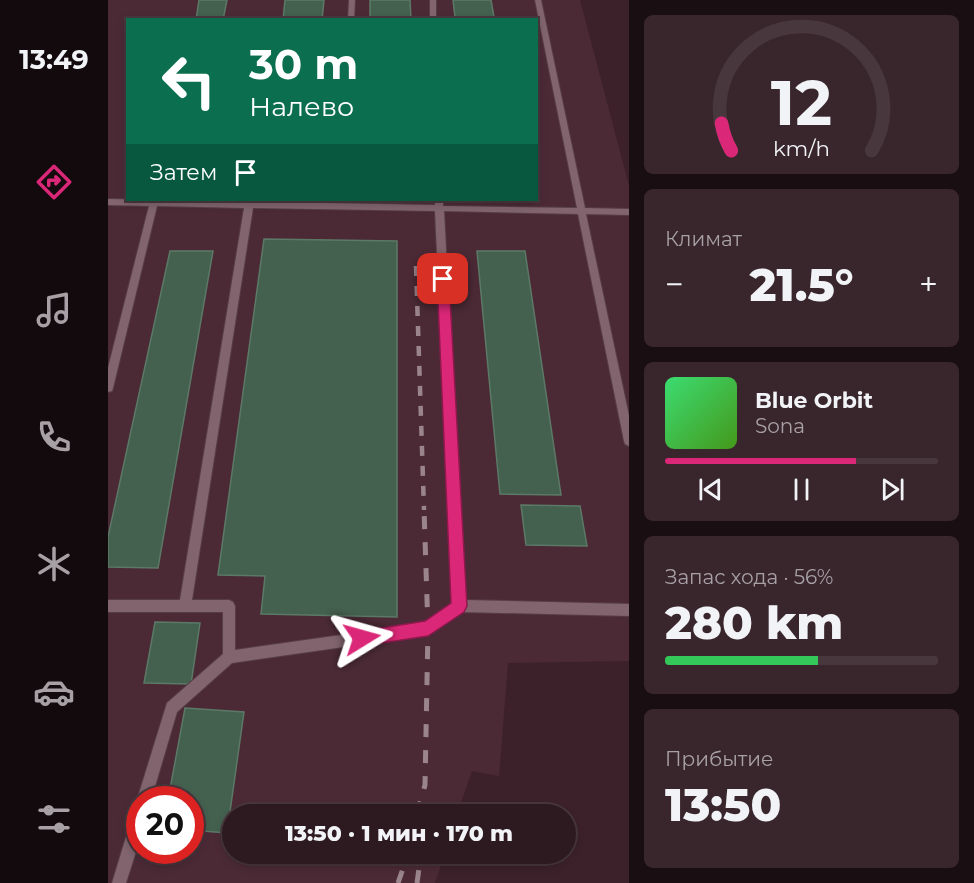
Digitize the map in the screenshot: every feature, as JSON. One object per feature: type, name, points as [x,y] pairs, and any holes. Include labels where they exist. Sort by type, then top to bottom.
[{"type":"lane","points":[[351,18],[352,0]]},
{"type":"lane","points":[[432,0],[433,18]]},
{"type":"lane","points":[[538,0],[629,441]]},
{"type":"lane","points":[[108,202],[249,205],[439,204],[583,212],[629,212]]},
{"type":"lane","points":[[108,388],[154,203]]},
{"type":"lane","points":[[439,204],[459,606]]},
{"type":"lane","points":[[184,606],[249,205]]},
{"type":"lane","points":[[108,606],[229,606],[229,657]]},
{"type":"lane","points":[[148,786],[172,708],[229,657],[428,628],[459,606],[629,610]]},
{"type":"lane","points":[[119,883],[126,860]]},
{"type":"shaded area","points":[[108,0],[580,0],[629,186],[629,661],[508,663],[499,776],[472,771],[460,804],[222,804],[222,864],[442,864],[435,883],[108,883]]},
{"type":"building","points":[[199,0],[227,0],[223,18],[196,18]]},
{"type":"building","points":[[285,0],[324,0],[322,18],[283,18]]},
{"type":"building","points":[[370,0],[410,0],[411,18],[370,18]]},
{"type":"building","points":[[453,0],[491,0],[494,17],[455,17]]},
{"type":"building","points":[[264,239],[397,241],[397,617],[261,614],[265,576],[218,575]]},
{"type":"building","points":[[170,251],[213,251],[158,568],[108,567],[108,537]]},
{"type":"building","points":[[477,251],[525,251],[561,495],[500,494]]},
{"type":"building","points":[[521,505],[580,506],[587,546],[526,545]]},
{"type":"building","points":[[155,622],[200,623],[191,684],[144,683]]},
{"type":"building","points":[[185,708],[244,712],[231,804],[222,804],[222,833],[204,831],[204,786],[171,786]]},
{"type":"railway","points":[[416,266],[424,510]]},
{"type":"railway","points":[[420,804],[425,785],[428,629],[424,509]]},
{"type":"railway","points":[[398,883],[405,864]]},
{"type":"railway","points":[[417,883],[420,864]]},
{"type":"route","points":[[362,638],[428,628],[459,606],[443,279]]}]
